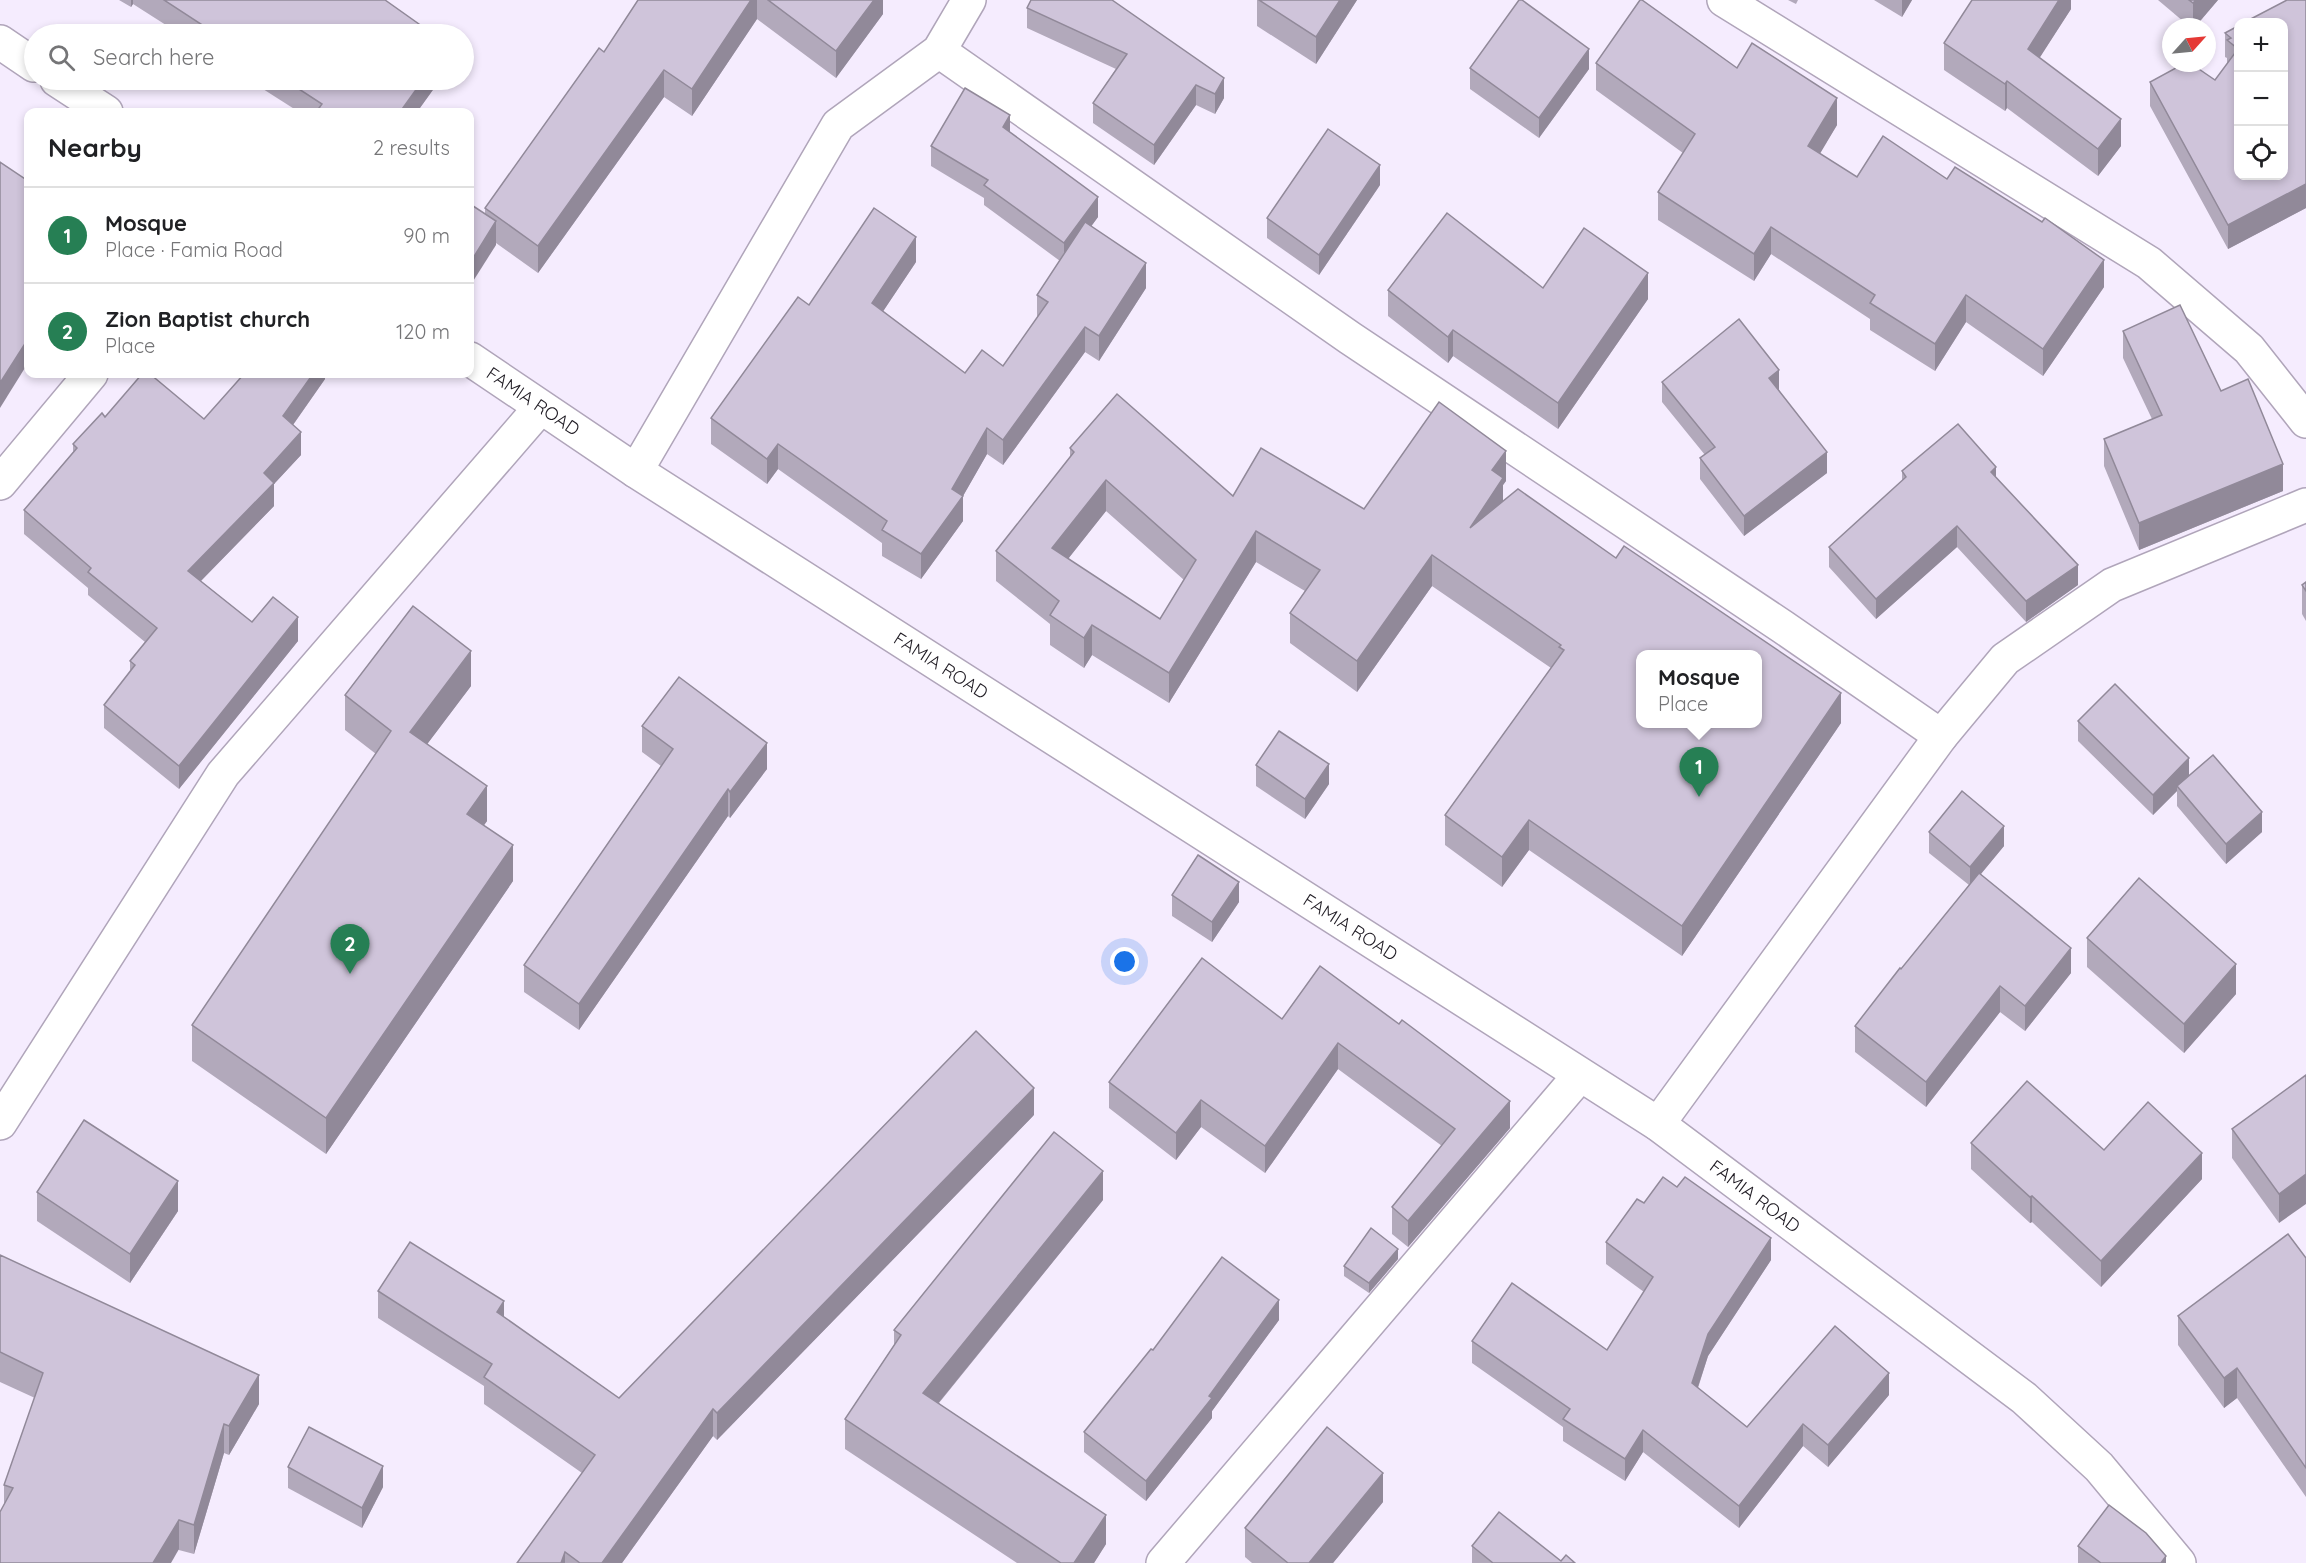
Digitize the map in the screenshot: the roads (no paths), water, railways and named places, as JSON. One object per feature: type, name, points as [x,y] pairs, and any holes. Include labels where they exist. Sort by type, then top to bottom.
[{"type":"street","points":[[636,471],[838,126],[939,51],[969,0]]},
{"type":"street","points":[[1724,0],[2149,263],[2249,349],[2306,421]]},
{"type":"street","points":[[0,42],[24,58]]},
{"type":"street","points":[[939,51],[1350,338],[1941,736]]},
{"type":"street","points":[[72,90],[100,108]]},
{"type":"street","name":"FAMIA ROAD","points":[[474,362],[636,471],[1658,1124],[2024,1398],[2099,1467],[2179,1563]]},
{"type":"street","points":[[0,483],[89,378]]},
{"type":"street","points":[[0,1123],[223,774],[540,408]]},
{"type":"street","points":[[1658,1124],[1941,736],[2005,659],[2112,585],[2306,505]]},
{"type":"street","points":[[1163,1563],[1580,1075]]},
{"type":"place","name":"Mosque","points":[[1699,797]]},
{"type":"place","name":"Zion Baptist church","points":[[350,974]]}]
